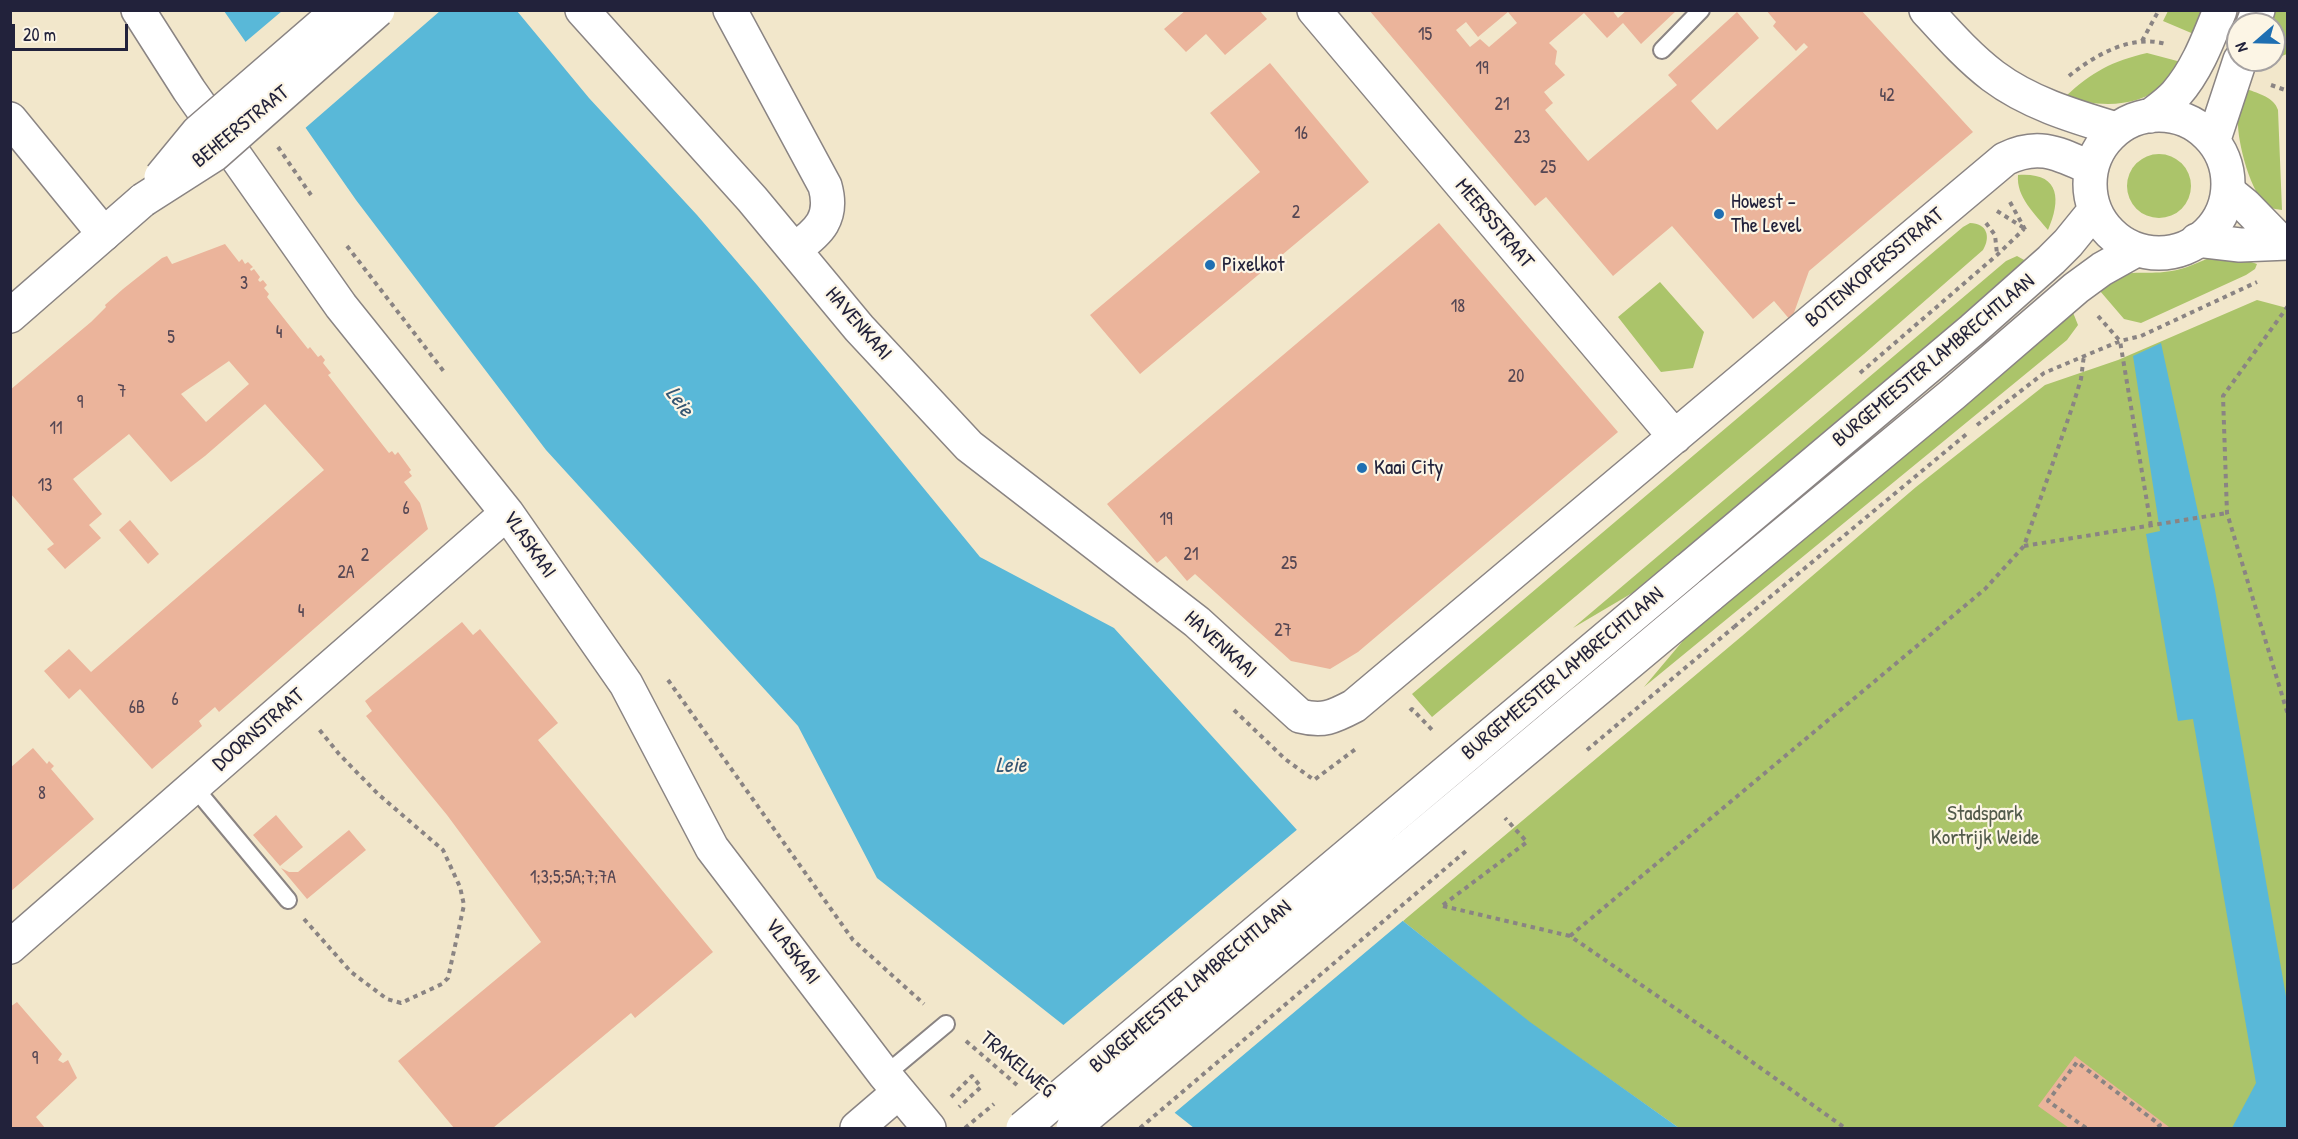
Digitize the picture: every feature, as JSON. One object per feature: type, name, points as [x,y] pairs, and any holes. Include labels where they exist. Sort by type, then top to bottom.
[{"type":"street","name":"VLASKAAI","points":[[138,10],[189,90],[341,306],[507,513],[626,684],[712,848],[892,1084],[941,1121]]},
{"type":"street","name":"BEHEERSTRAAT","points":[[143,200],[198,132],[339,10]]},
{"type":"street","name":"BEHEERSTRAAT","points":[[143,200],[215,154],[378,10]]},
{"type":"street","name":"HAVENKAAI","points":[[582,10],[795,249],[859,328],[969,446],[1197,622],[1300,716],[1316,720],[1333,716],[1354,706],[1675,437]]},
{"type":"street","points":[[730,10],[825,186],[828,206],[823,224],[795,249]]},
{"type":"street","name":"MEERSSTRAAT","points":[[1314,10],[1675,437]]},
{"type":"street","points":[[1926,10],[1951,38],[1992,75],[2037,102],[2116,129]]},
{"type":"street","points":[[2150,116],[2175,95],[2187,79],[2201,56],[2220,10]]},
{"type":"street","points":[[2214,139],[2236,72]]},
{"type":"street","points":[[2150,116],[2176,117],[2196,126],[2214,139],[2223,156],[2229,178],[2229,192],[2219,219],[2197,240],[2176,249],[2153,253],[2136,250],[2119,242],[2105,228],[2094,211],[2088,184],[2091,168],[2099,148],[2116,129],[2133,120],[2150,116]]},
{"type":"street","points":[[10,119],[104,234]]},
{"type":"street","name":"BOTENKOPERSSTRAAT","points":[[1675,437],[2005,159],[2026,150],[2040,150],[2054,153],[2091,168]]},
{"type":"street","points":[[2229,192],[2285,243]]},
{"type":"street","points":[[10,316],[143,200]]},
{"type":"street","name":"BURGEMEESTER LAMBRECHTLAAN","points":[[1023,1128],[1998,307],[2063,249],[2094,211]]},
{"type":"street","points":[[2197,240],[2240,245],[2285,243]]},
{"type":"street","name":"BURGEMEESTER LAMBRECHTLAAN","points":[[1073,1128],[1953,394],[2076,288],[2102,269],[2136,250]]},
{"type":"street","name":"DOORNSTRAAT","points":[[10,947],[507,513]]},
{"type":"street","points":[[856,1128],[892,1084]]},
{"type":"lane","points":[[1662,50],[1701,10]]},
{"type":"lane","points":[[194,787],[288,900]]},
{"type":"lane","points":[[892,1084],[946,1024]]},
{"type":"path","points":[[2142,41],[2159,10]]},
{"type":"path","points":[[2037,102],[2090,60],[2118,47],[2142,41],[2162,42]]},
{"type":"path","points":[[272,138],[312,197]]},
{"type":"path","name":"BURGEMEESTER LAMBRECHTLAAN","points":[[1980,217],[1995,235],[1997,255],[2024,229]]},
{"type":"path","points":[[1578,757],[1998,408],[2044,373],[2120,341],[2141,336],[2259,281],[2266,274],[2285,243]]},
{"type":"path","points":[[346,245],[446,374]]},
{"type":"path","points":[[2288,306],[2223,396],[2227,513],[2288,715]]},
{"type":"path","points":[[2120,341],[2151,526]]},
{"type":"path","points":[[1570,936],[1985,589],[2024,546],[2073,405],[2081,379],[2084,355]]},
{"type":"path","points":[[2024,546],[2227,513]]},
{"type":"path","name":"TRAKELWEG","points":[[666,677],[853,940],[1025,1091]]},
{"type":"path","points":[[288,900],[351,972],[387,999],[401,1003],[442,984],[448,978],[464,905],[460,887],[443,850],[378,794],[339,754],[294,699]]},
{"type":"path","points":[[1412,709],[1434,732]]},
{"type":"path","points":[[1314,780],[1349,753]]},
{"type":"path","points":[[1496,825],[1514,810]]},
{"type":"path","points":[[1505,818],[1527,842],[1443,906],[1570,936],[1845,1128]]},
{"type":"path","points":[[1140,1128],[1468,849]]},
{"type":"path","points":[[2086,1128],[2048,1101],[2077,1062],[2160,1125],[2157,1128]]},
{"type":"path","points":[[941,1121],[981,1087],[972,1076],[950,1098]]},
{"type":"green space","points":[[2168,11],[2207,11],[2196,35],[2163,21]]},
{"type":"green space","points":[[2287,11],[2286,54],[2286,12],[2272,12]]},
{"type":"green space","points":[[2147,53],[2181,62],[2167,83],[2154,93],[2117,104],[2090,103],[2066,96],[2103,68]]},
{"type":"green space","points":[[2247,89],[2270,99],[2278,110],[2282,210],[2270,208],[2262,201],[2246,167],[2238,121]]},
{"type":"green space","points":[[2159,154],[2171,156],[2182,163],[2189,174],[2191,186],[2189,198],[2182,209],[2171,216],[2159,218],[2147,216],[2136,209],[2129,198],[2127,186],[2129,174],[2136,163],[2147,156]]},
{"type":"green space","points":[[2018,175],[2042,178],[2054,189],[2055,207],[2048,230],[2023,198]]},
{"type":"green space","points":[[1970,223],[1980,225],[1986,232],[1987,240],[1983,250],[1864,354],[1432,717],[1412,694]]},
{"type":"green space","points":[[2017,256],[2026,261],[2005,284],[1661,576],[1573,628],[2006,261]]},
{"type":"green space","points":[[2209,258],[2248,261],[2257,264],[2255,269],[2246,275],[2141,323],[2124,319],[2100,291],[2122,275],[2176,270]]},
{"type":"green space","points":[[1660,282],[1704,332],[1693,368],[1661,372],[1618,317]]},
{"type":"green space","name":"Stadspark Kortrijk Weide","points":[[2257,300],[2287,308],[2287,1128],[1679,1128],[1530,1023],[1403,921],[1916,487],[2045,385],[2118,360]]},
{"type":"green space","points":[[2072,310],[2078,325],[2067,340],[1644,687],[1708,611]]},
{"type":"water","name":"Leie","points":[[224,11],[517,11],[589,98],[697,215],[757,285],[980,557],[1114,628],[1297,830],[1403,921],[1530,1022],[1679,1128],[1194,1128],[877,878],[798,726],[546,450],[356,200]]},
{"type":"water","points":[[2161,343],[2215,590],[2287,1002],[2287,1128],[2232,1128],[2256,1083],[2193,719],[2178,721],[2146,534],[2160,531],[2133,356]]},
{"type":"pier","points":[[282,11],[440,11],[303,130],[243,44]]},
{"type":"pier","points":[[1299,828],[1405,919],[1172,1115],[1061,1027]]},
{"type":"building","points":[[1186,10],[1259,10],[1267,19],[1225,55],[1206,34],[1186,52],[1164,29]]},
{"type":"building","name":"Howest - The Level","points":[[1369,10],[1612,10],[1618,18],[1627,10],[1677,10],[1641,44],[1623,23],[1607,38],[1584,13],[1549,43],[1557,51],[1555,64],[1565,75],[1544,92],[1553,103],[1545,110],[1588,161],[1677,85],[1668,75],[1737,12],[1759,38],[1691,101],[1717,130],[1808,47],[1804,43],[1796,51],[1773,26],[1776,22],[1766,10],[1861,10],[1973,132],[1809,271],[1791,321],[1774,301],[1753,319],[1672,226],[1613,276],[1546,197],[1535,206]],"holes":[[[1508,12],[1517,23],[1489,47],[1480,39],[1470,47],[1456,30],[1466,22],[1478,37]]]},
{"type":"building","name":"Pixelkot","points":[[1270,63],[1369,182],[1140,374],[1090,315],[1260,172],[1210,113]]},
{"type":"building","name":"Kaai City","points":[[1439,223],[1618,432],[1358,652],[1330,669],[1291,661],[1195,574],[1187,581],[1166,556],[1157,563],[1107,504]]},
{"type":"building","points":[[225,244],[239,262],[242,259],[245,264],[248,262],[253,267],[250,269],[251,271],[254,269],[260,277],[258,280],[260,282],[263,280],[267,285],[264,288],[269,294],[267,297],[308,349],[310,347],[318,357],[321,355],[325,360],[323,363],[331,373],[328,375],[389,453],[392,451],[395,455],[398,452],[411,470],[409,472],[412,476],[404,482],[420,503],[428,529],[219,712],[215,707],[199,721],[202,726],[152,769],[80,689],[69,699],[44,671],[69,649],[91,672],[324,470],[265,404],[171,482],[129,434],[73,479],[102,514],[89,525],[101,538],[65,569],[47,549],[54,544],[10,493],[10,390],[91,322],[123,289],[162,258],[167,256],[172,264]],"holes":[[[229,361],[249,384],[206,422],[181,394]]]},
{"type":"building","points":[[130,520],[159,554],[148,564],[119,530]]},
{"type":"building","points":[[462,622],[473,635],[480,629],[558,723],[538,740],[713,952],[635,1018],[631,1013],[493,1128],[454,1128],[398,1061],[541,942],[447,815],[366,716],[372,711],[365,701]]},
{"type":"building","points":[[33,748],[47,764],[49,761],[54,766],[51,769],[94,819],[10,892],[10,768]]},
{"type":"building","points":[[276,815],[303,847],[280,866],[253,835]]},
{"type":"building","points":[[349,830],[366,850],[307,899],[281,868],[289,872],[298,872]]},
{"type":"building","points":[[17,1002],[62,1054],[58,1060],[63,1063],[68,1060],[77,1078],[36,1117],[45,1128],[10,1128],[10,1007]]},
{"type":"building","points":[[2075,1056],[2169,1127],[2069,1128],[2038,1106]]},
{"type":"place","name":"Howest - The Level","points":[[1719,214]]},
{"type":"place","name":"Pixelkot","points":[[1210,265]]},
{"type":"place","name":"Kaai City","points":[[1362,468]]}]
